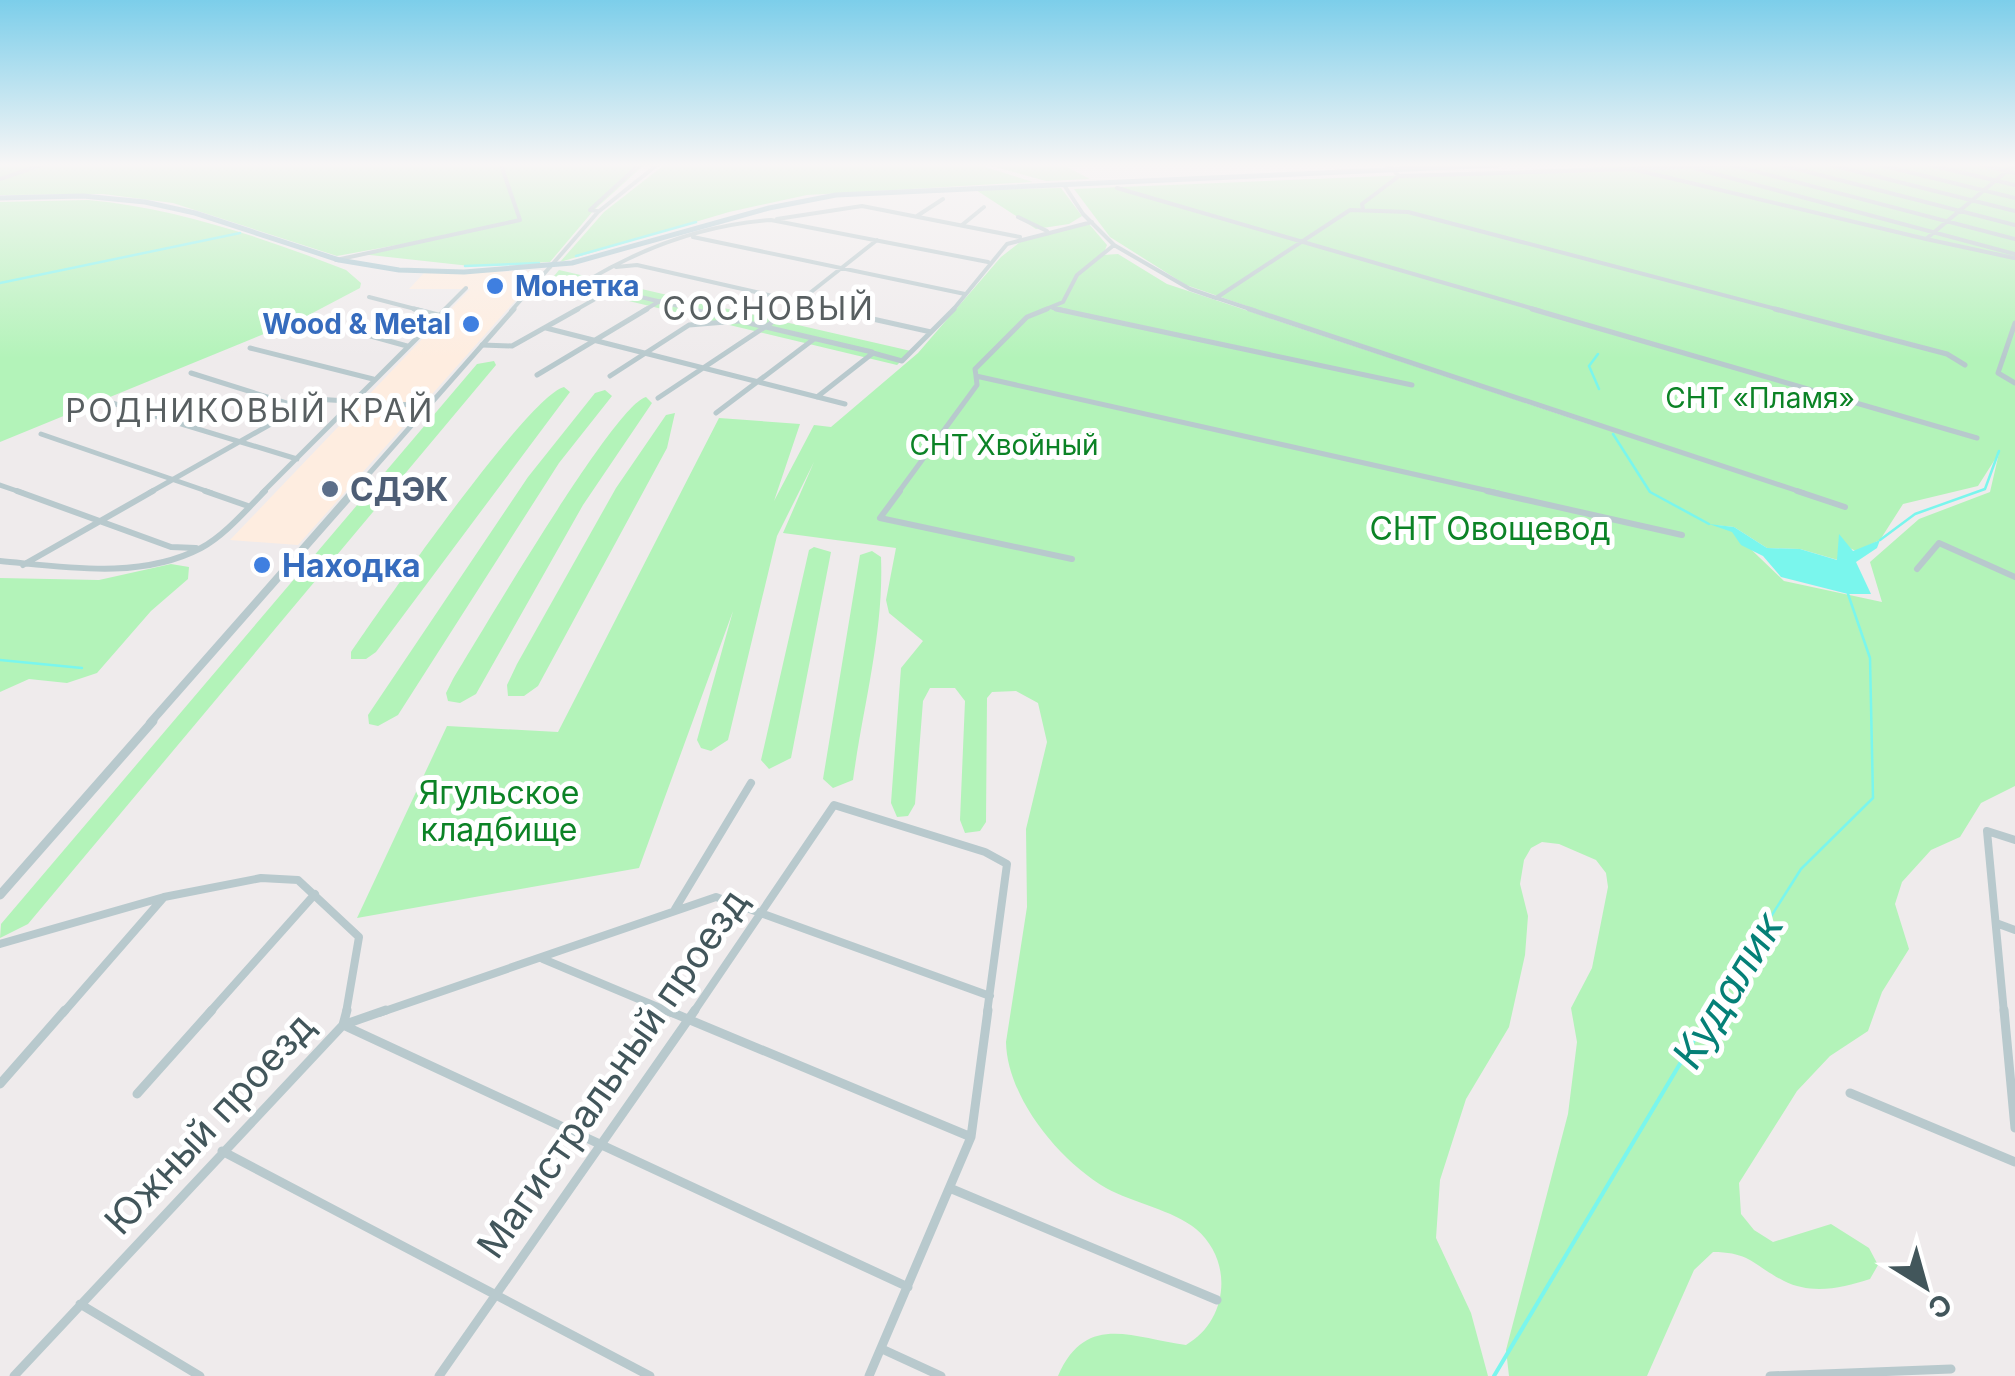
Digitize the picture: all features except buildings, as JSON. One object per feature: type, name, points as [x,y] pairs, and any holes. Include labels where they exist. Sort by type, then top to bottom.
[{"type":"main road","points":[[239,229],[335,260],[398,270],[550,267],[683,229]]},
{"type":"main road","points":[[562,254],[581,260]]},
{"type":"street","points":[[335,260],[477,229]]},
{"type":"street","points":[[0,894],[583,229]]},
{"type":"street","points":[[715,229],[628,257],[585,282],[902,360],[932,332],[988,262],[1021,237]]},
{"type":"street","points":[[820,229],[988,262]]},
{"type":"street","points":[[981,229],[1021,237],[1057,229]]},
{"type":"street","points":[[1044,229],[1048,231]]},
{"type":"street","points":[[1099,229],[1114,245],[1190,289],[1845,506]]},
{"type":"street","points":[[1260,229],[1977,438]]},
{"type":"street","points":[[1216,298],[1320,229]]},
{"type":"street","points":[[1478,229],[1947,354],[1965,365]]},
{"type":"street","points":[[1886,229],[2015,256]]},
{"type":"street","points":[[1924,229],[2015,256]]},
{"type":"street","points":[[1926,239],[1937,229]]},
{"type":"street","points":[[1977,229],[2015,239]]},
{"type":"street","points":[[692,237],[965,294]]},
{"type":"street","points":[[846,269],[845,264],[877,240]]},
{"type":"street","points":[[1072,559],[880,518],[977,385],[975,370],[1027,317],[1052,308],[1070,293],[1077,276],[1112,251],[1114,245]]},
{"type":"street","points":[[628,257],[637,265]]},
{"type":"street","points":[[604,270],[637,265],[932,332]]},
{"type":"street","points":[[658,398],[846,269]]},
{"type":"street","points":[[0,561],[22,566],[143,567],[202,548],[249,507],[466,288]]},
{"type":"street","points":[[482,345],[512,346],[610,290]]},
{"type":"street","points":[[369,297],[439,315]]},
{"type":"street","points":[[537,375],[660,302]]},
{"type":"street","points":[[1052,308],[1412,385]]},
{"type":"street","points":[[610,376],[692,324],[748,321]]},
{"type":"street","points":[[320,322],[408,346]]},
{"type":"street","points":[[2015,323],[1998,373],[2015,383]]},
{"type":"street","points":[[545,328],[846,404]]},
{"type":"street","points":[[716,414],[816,338]]},
{"type":"street","points":[[250,348],[374,380]]},
{"type":"street","points":[[817,396],[873,353]]},
{"type":"street","points":[[191,374],[300,408]]},
{"type":"street","points":[[976,376],[1682,535]]},
{"type":"street","points":[[22,566],[323,397],[428,406]]},
{"type":"street","points":[[112,404],[297,458]]},
{"type":"street","points":[[41,434],[249,507]]},
{"type":"street","points":[[0,485],[170,548],[202,548]]},
{"type":"street","points":[[1917,569],[1938,542],[2015,577]]},
{"type":"street","points":[[674,910],[750,784]]},
{"type":"street","name":"Магистральный проезд","points":[[439,1376],[601,1148],[834,805],[1007,862],[990,996]]},
{"type":"street","points":[[2015,840],[1987,831],[2010,1035],[2015,1128]]},
{"type":"street","points":[[0,944],[164,897],[283,878],[298,880],[359,938],[357,969],[343,1025],[601,1148],[908,1287]]},
{"type":"street","points":[[136,1094],[314,894]]},
{"type":"street","points":[[0,1084],[164,897]]},
{"type":"street","name":"Южный проезд","points":[[14,1376],[343,1025],[716,898],[760,912]]},
{"type":"street","points":[[760,912],[990,996],[972,1137],[870,1376]]},
{"type":"street","points":[[1996,923],[2015,930]]},
{"type":"street","points":[[542,958],[686,1022],[972,1137]]},
{"type":"street","points":[[1850,1092],[2015,1162]]},
{"type":"street","points":[[222,1152],[650,1376]]},
{"type":"street","points":[[952,1189],[1218,1300]]},
{"type":"street","points":[[80,1304],[200,1376]]},
{"type":"street","points":[[882,1349],[941,1376]]},
{"type":"street","points":[[1770,1376],[1952,1368]]},
{"type":"shaded area","points":[[424,273],[539,274],[298,545],[230,540],[470,289],[409,289]]},
{"type":"green space","points":[[0,229],[229,229],[346,270],[361,283],[360,288],[303,318],[0,442]]},
{"type":"green space","points":[[254,229],[578,229],[550,262],[470,266],[361,254],[408,243],[337,256]]},
{"type":"green space","points":[[589,229],[671,229],[560,262]]},
{"type":"green space","points":[[1066,229],[1093,229],[1107,245],[1103,255],[1118,254],[1167,284],[1592,425],[1186,285],[1110,237],[1104,229],[2015,229],[2015,786],[1981,803],[1960,837],[1931,850],[1902,882],[1895,904],[1909,949],[1882,992],[1868,1031],[1830,1056],[1797,1091],[1739,1183],[1741,1214],[1754,1230],[1773,1242],[1831,1224],[1869,1248],[1878,1265],[1870,1279],[1838,1287],[1805,1288],[1784,1281],[1744,1257],[1713,1252],[1694,1270],[1647,1376],[1509,1376],[1506,1350],[1568,1114],[1577,1042],[1571,1008],[1592,968],[1608,887],[1606,873],[1596,860],[1559,844],[1542,842],[1531,848],[1524,860],[1520,884],[1528,916],[1525,955],[1509,1027],[1466,1099],[1440,1180],[1436,1238],[1471,1313],[1488,1376],[1058,1376],[1069,1356],[1082,1343],[1097,1336],[1129,1335],[1186,1345],[1200,1335],[1210,1322],[1221,1291],[1217,1258],[1187,1222],[1106,1188],[1071,1162],[1039,1126],[1015,1084],[1006,1042],[1027,907],[1026,829],[1047,742],[1038,703],[1016,691],[992,692],[987,698],[986,822],[980,831],[965,833],[960,820],[965,701],[955,688],[930,688],[923,701],[915,804],[908,816],[897,817],[891,803],[901,668],[923,641],[889,613],[886,600],[896,548],[783,533],[814,462],[777,536],[728,740],[711,751],[701,748],[697,740],[733,611],[639,868],[357,918],[447,726],[558,732],[719,418],[800,424],[774,501],[814,425],[831,427],[918,353],[1001,257],[1024,239]],"holes":[[[1999,453],[1990,492],[1919,519],[1870,562],[1882,602],[1784,581],[1732,531],[1715,525],[1734,527],[1767,548],[1800,549],[1838,560],[1839,543],[1856,551],[1880,540],[1903,504],[1978,486]]]},
{"type":"green space","points":[[559,270],[911,351],[897,365],[549,282]]},
{"type":"green space","points":[[494,361],[496,365],[28,924],[0,938],[1,924],[477,364]]},
{"type":"green space","points":[[564,387],[570,392],[376,652],[366,659],[351,659],[351,652],[455,507],[520,426]]},
{"type":"green space","points":[[605,390],[612,396],[559,463],[398,715],[378,726],[369,724],[368,715],[528,477],[595,393]]},
{"type":"green space","points":[[646,397],[652,403],[583,505],[476,694],[460,703],[448,701],[446,693],[453,679],[578,478],[630,409]]},
{"type":"green space","points":[[675,413],[667,448],[538,686],[524,696],[508,696],[507,685],[517,664],[616,488],[666,415]]},
{"type":"green space","points":[[814,547],[831,552],[791,758],[769,769],[761,760],[809,550]]},
{"type":"green space","points":[[872,551],[881,557],[881,585],[872,669],[853,780],[833,788],[823,779],[860,555]]},
{"type":"green space","points":[[171,564],[189,567],[188,579],[151,611],[97,673],[67,683],[29,679],[0,692],[0,578],[99,580]]},
{"type":"water","points":[[1709,524],[1734,527],[1767,548],[1800,549],[1837,560],[1839,534],[1853,551],[1880,540],[1877,548],[1856,562],[1871,594],[1848,594],[1781,577],[1763,556],[1741,545],[1732,532]]},
{"type":"waterway","points":[[576,256],[671,229]]},
{"type":"waterway","points":[[0,283],[240,233]]},
{"type":"waterway","points":[[465,266],[539,263]]},
{"type":"waterway","points":[[1598,354],[1589,366],[1599,389]]},
{"type":"waterway","points":[[1613,434],[1650,492],[1709,524]]},
{"type":"waterway","points":[[1880,540],[1915,514],[1985,489],[1999,451]]},
{"type":"waterway","name":"Кудалик","points":[[1710,1013],[1801,869],[1873,798],[1870,658],[1848,594]]},
{"type":"waterway","points":[[0,660],[82,668]]},
{"type":"waterway","name":"Кудалик","points":[[1494,1376],[1712,1010]]},
{"type":"place","name":"Монетка","points":[[495,286]]},
{"type":"place","name":"Wood & Metal","points":[[471,324]]},
{"type":"place","name":"СДЭК","points":[[330,489]]},
{"type":"place","name":"Находка","points":[[262,565]]},
{"type":"district","name":"СОСНОВЫЙ","points":[[769,308]]},
{"type":"district","name":"РОДНИКОВЫЙ КРАЙ","points":[[250,410]]},
{"type":"park label","name":"СНТ «Пламя»","points":[[1760,398]]},
{"type":"park label","name":"СНТ Хвойный","points":[[1004,445]]},
{"type":"park label","name":"СНТ Овощевод","points":[[1490,528]]},
{"type":"park label","name":"Ягульское кладбище","points":[[499,810]]}]
